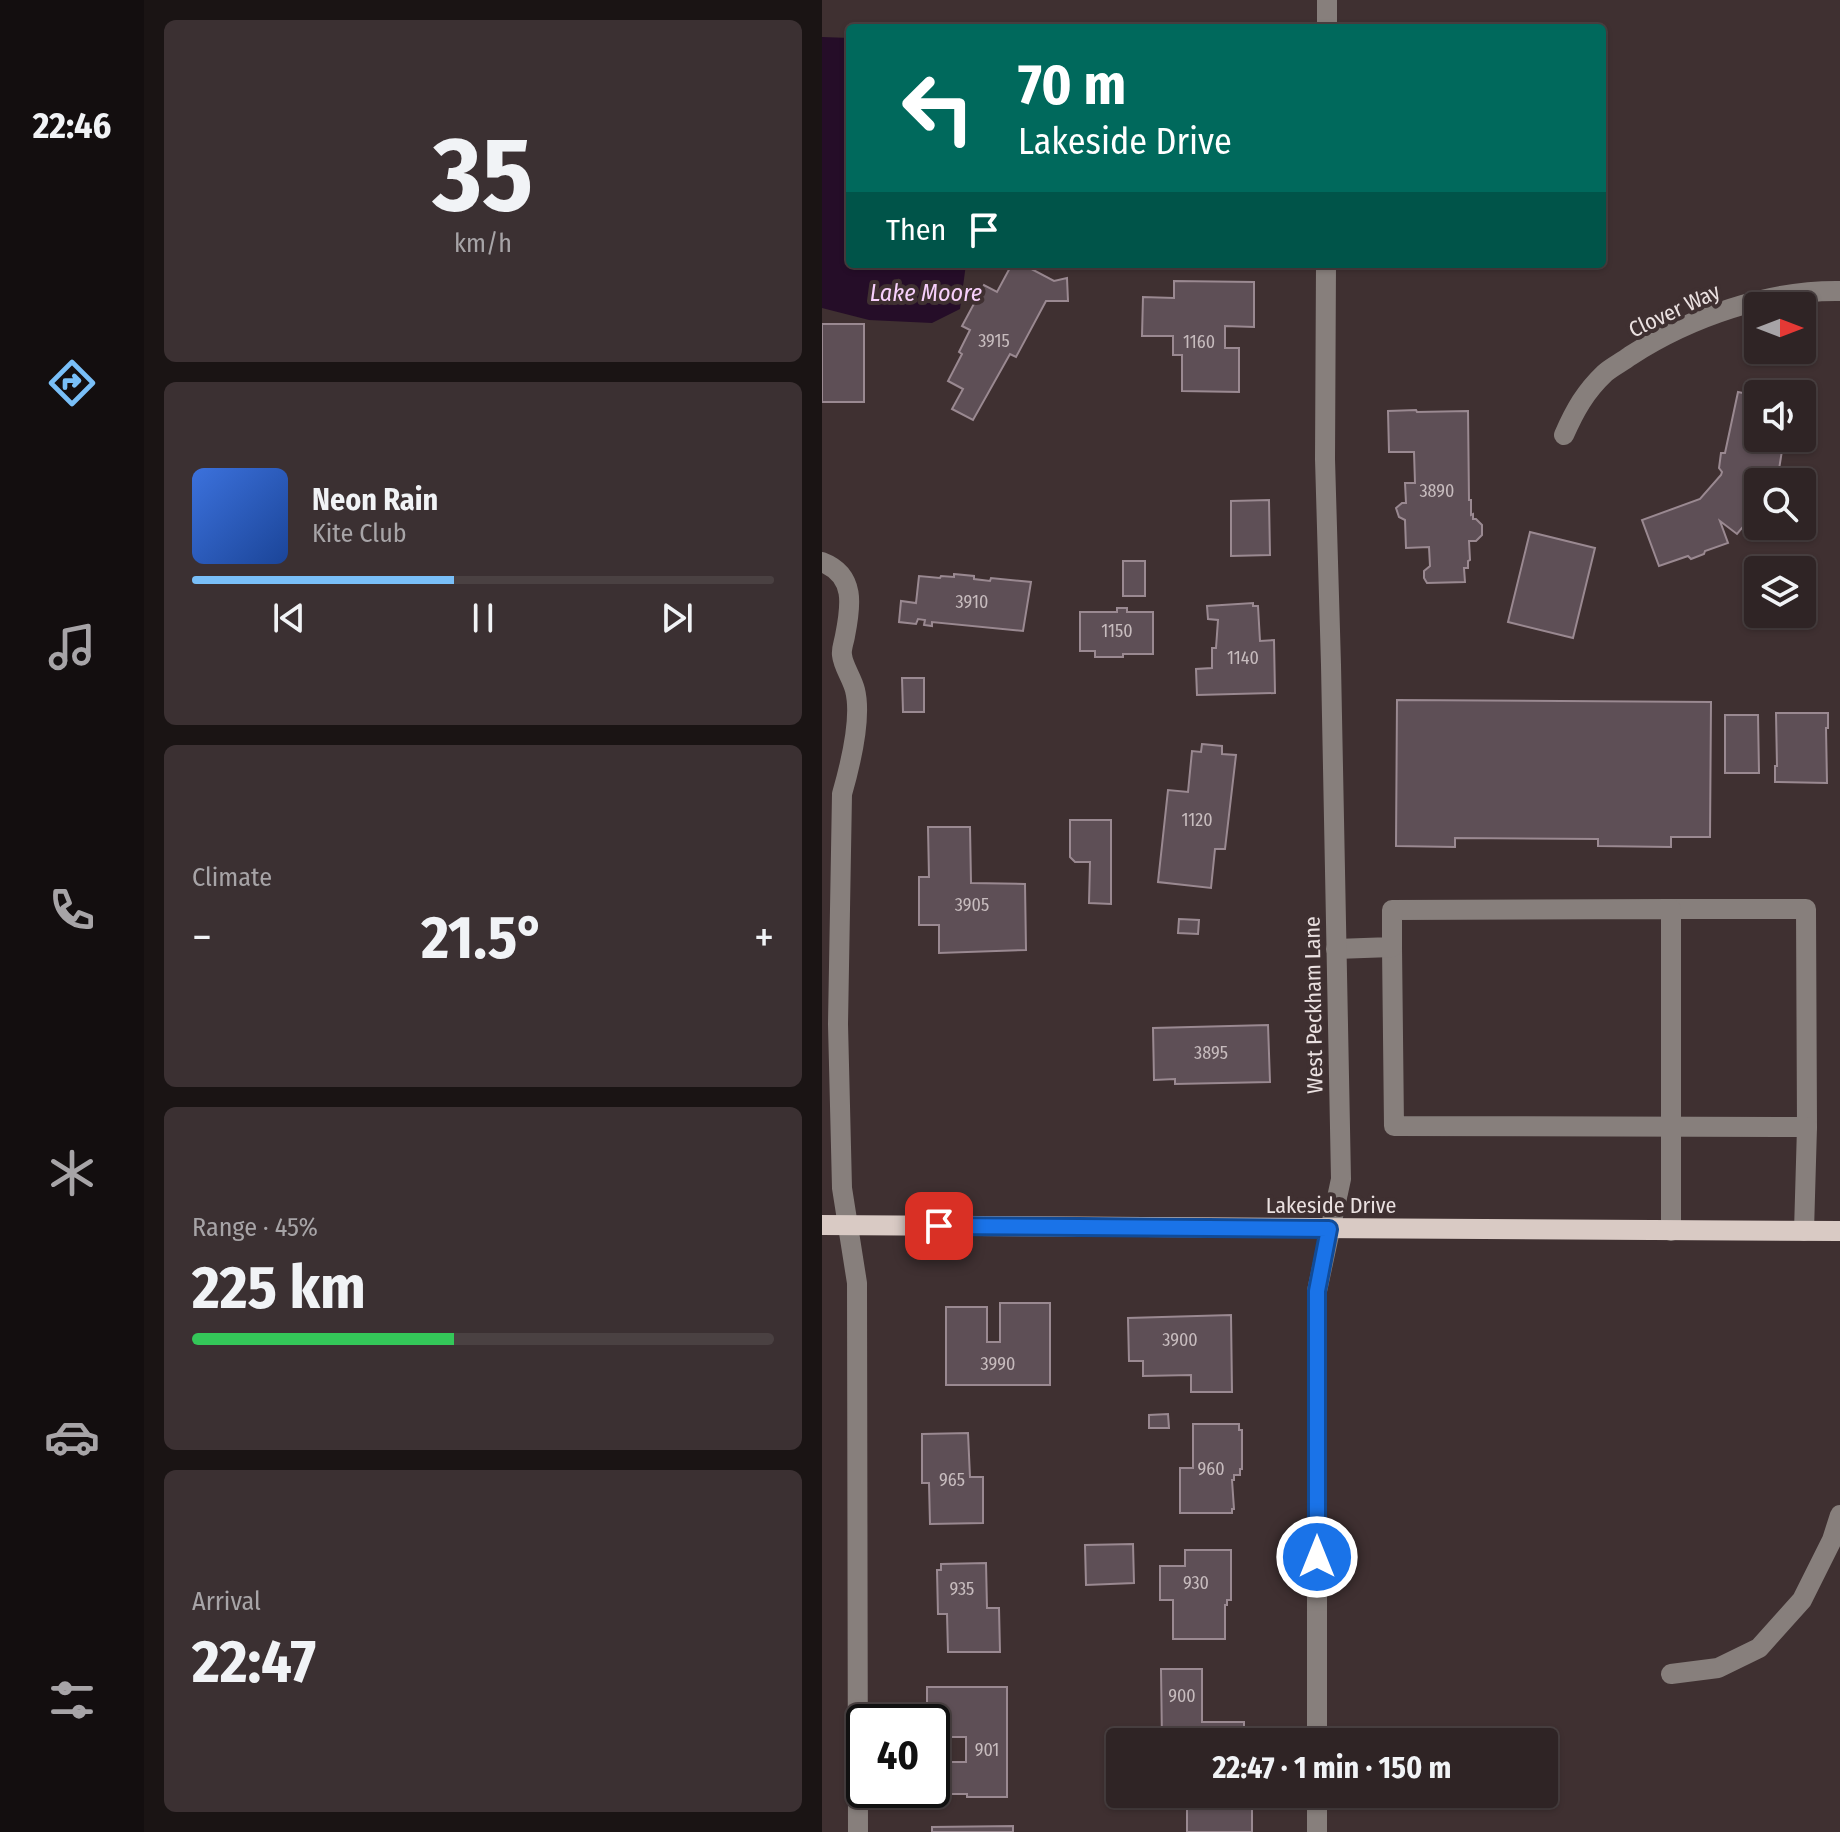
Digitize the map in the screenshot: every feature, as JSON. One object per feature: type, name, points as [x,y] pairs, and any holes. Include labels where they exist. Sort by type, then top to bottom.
[{"type":"main road","name":"Lakeside Drive","points":[[822,1225],[1840,1231]]},
{"type":"street","points":[[1327,0],[1327,24]]},
{"type":"street","name":"West Peckham Lane","points":[[1317,1728],[1317,1291],[1341,1179],[1325,459],[1326,268]]},
{"type":"street","name":"Clover Way","points":[[1564,435],[1578,403],[1606,372],[1654,340],[1724,311],[1764,299],[1840,291]]},
{"type":"street","points":[[822,562],[835,567],[845,581],[849,595],[849,616],[832,654],[856,693],[852,759],[842,794],[838,1024],[842,1188],[857,1283],[858,1832]]},
{"type":"street","points":[[1671,909],[1671,1231]]},
{"type":"street","points":[[1804,1231],[1807,1127],[1806,909],[1392,910],[1394,1126],[1807,1127]]},
{"type":"street","points":[[1336,949],[1392,947]]},
{"type":"street","points":[[1671,1674],[1718,1668],[1759,1648],[1802,1600],[1832,1540],[1840,1515]]},
{"type":"street","points":[[1317,1808],[1317,1832]]},
{"type":"water","name":"Lake Moore","points":[[822,37],[846,38],[846,268],[965,268],[960,309],[932,323],[869,320],[822,308]]},
{"type":"building","points":[[1010,268],[1030,268],[1054,281],[1067,278],[1068,301],[1046,301],[1016,357],[1010,354],[973,420],[952,409],[963,389],[948,381],[970,330],[962,326],[984,285],[997,292]]},
{"type":"building","points":[[1174,281],[1254,282],[1254,327],[1225,326],[1225,348],[1239,348],[1239,392],[1182,391],[1182,355],[1173,355],[1173,336],[1142,336],[1143,297],[1174,298]]},
{"type":"building","points":[[822,324],[864,324],[864,402],[822,402]]},
{"type":"building","points":[[1738,392],[1744,393],[1744,452],[1782,452],[1779,468],[1744,468],[1744,526],[1737,534],[1720,521],[1728,543],[1691,559],[1688,556],[1659,566],[1642,520],[1700,499],[1721,475],[1721,453],[1725,453]]},
{"type":"building","points":[[1388,411],[1468,411],[1469,500],[1473,519],[1482,525],[1482,535],[1476,541],[1469,541],[1470,560],[1468,568],[1464,568],[1465,582],[1427,583],[1424,571],[1430,566],[1429,547],[1406,548],[1405,520],[1399,517],[1396,508],[1406,503],[1405,483],[1415,483],[1414,452],[1389,452]]},
{"type":"building","points":[[1269,500],[1270,555],[1231,556],[1231,501]]},
{"type":"building","points":[[1530,532],[1595,548],[1573,638],[1508,622]]},
{"type":"building","points":[[1123,561],[1145,561],[1145,596],[1123,596]]},
{"type":"building","points":[[954,574],[990,581],[991,578],[1031,582],[1023,631],[932,622],[932,626],[924,625],[925,620],[918,619],[916,624],[899,622],[901,601],[916,603],[919,576],[940,578],[954,577]]},
{"type":"building","points":[[1253,603],[1253,606],[1258,606],[1260,641],[1274,640],[1275,693],[1197,695],[1196,669],[1212,668],[1212,648],[1216,648],[1218,620],[1208,619],[1207,606]]},
{"type":"building","points":[[1117,608],[1127,608],[1127,612],[1153,612],[1153,654],[1095,657],[1095,651],[1080,651],[1080,612],[1117,612]]},
{"type":"building","points":[[902,678],[924,678],[924,712],[903,712]]},
{"type":"building","points":[[1397,700],[1711,702],[1710,837],[1671,837],[1671,847],[1598,846],[1598,839],[1455,838],[1455,847],[1396,846]]},
{"type":"building","points":[[1776,713],[1828,713],[1827,783],[1775,782]]},
{"type":"building","points":[[1725,715],[1758,715],[1759,773],[1725,773]]},
{"type":"building","points":[[1202,744],[1222,746],[1222,754],[1236,755],[1225,849],[1215,849],[1211,888],[1158,882],[1168,790],[1188,792],[1192,751],[1201,752]]},
{"type":"building","points":[[1070,820],[1111,820],[1111,904],[1089,903],[1090,862],[1075,862],[1070,857]]},
{"type":"building","points":[[928,827],[970,827],[971,883],[1025,884],[1026,950],[939,953],[939,925],[919,925],[919,877],[929,877]]},
{"type":"building","points":[[1179,919],[1199,920],[1198,934],[1178,933]]},
{"type":"building","points":[[1268,1025],[1270,1082],[1175,1084],[1175,1079],[1154,1080],[1153,1028]]},
{"type":"building","points":[[1000,1303],[1050,1303],[1050,1385],[946,1385],[946,1307],[987,1307],[987,1342],[1000,1342]]},
{"type":"building","points":[[1231,1315],[1232,1392],[1191,1392],[1191,1375],[1143,1376],[1143,1361],[1129,1361],[1128,1318]]},
{"type":"building","points":[[1168,1414],[1169,1428],[1149,1428],[1149,1415]]},
{"type":"building","points":[[1193,1424],[1239,1424],[1239,1430],[1242,1430],[1242,1469],[1240,1475],[1234,1475],[1232,1480],[1232,1513],[1180,1513],[1180,1468],[1193,1468]]},
{"type":"building","points":[[968,1433],[970,1477],[983,1477],[983,1523],[930,1524],[929,1483],[922,1483],[922,1434]]},
{"type":"building","points":[[1133,1544],[1134,1583],[1086,1585],[1085,1545]]},
{"type":"building","points":[[1185,1550],[1231,1550],[1231,1600],[1227,1600],[1225,1605],[1225,1639],[1173,1639],[1173,1600],[1160,1600],[1160,1566],[1185,1566]]},
{"type":"building","points":[[986,1563],[987,1608],[999,1608],[1000,1652],[948,1652],[947,1614],[938,1614],[937,1570],[941,1570],[941,1564]]},
{"type":"building","points":[[1161,1669],[1202,1669],[1202,1722],[1244,1722],[1244,1728],[1162,1728]]},
{"type":"building","points":[[927,1687],[1007,1687],[1007,1797],[950,1794],[950,1762],[966,1762],[966,1737],[950,1737],[950,1704],[927,1704]]},
{"type":"building","points":[[1187,1808],[1252,1808],[1252,1832],[1187,1832]]},
{"type":"building","points":[[1013,1826],[1013,1832],[932,1832],[932,1827]]},
{"type":"route","points":[[939,1226],[1329,1229],[1317,1291],[1317,1557]]}]
